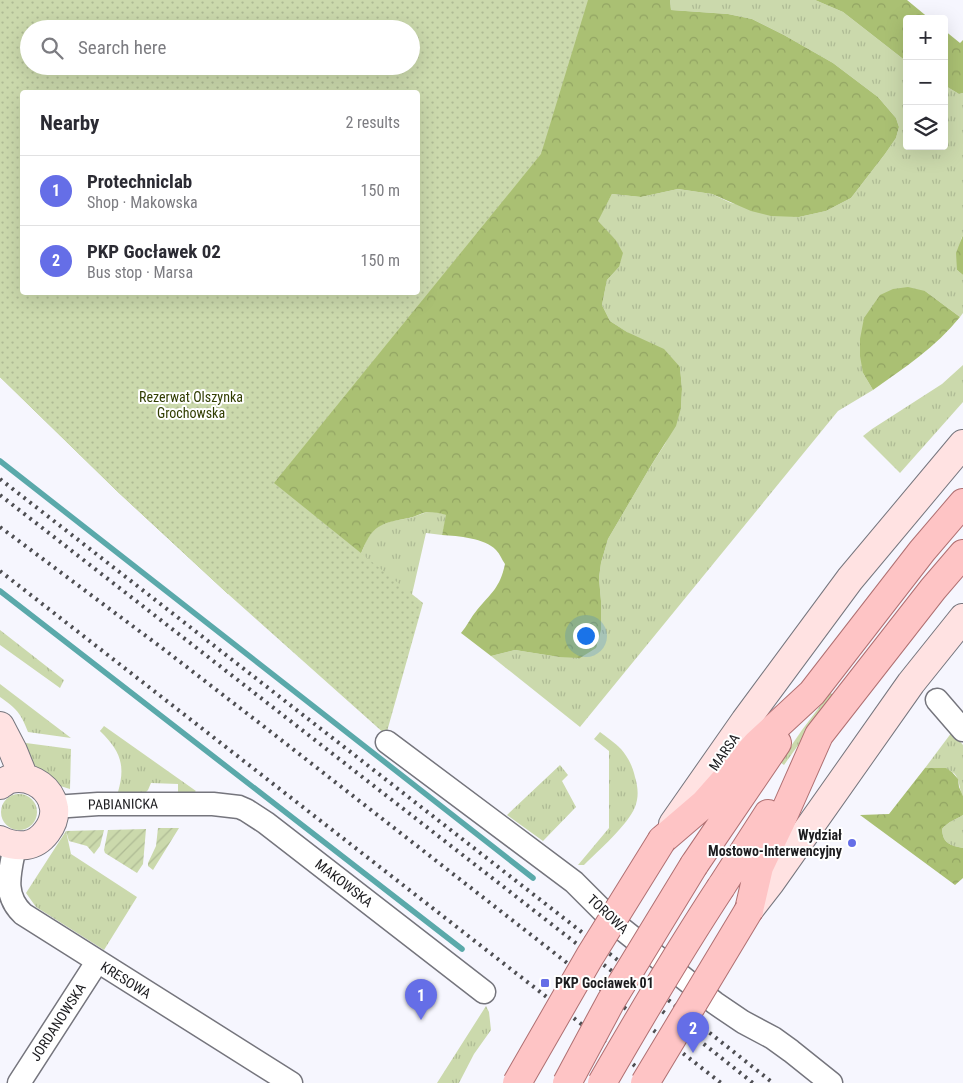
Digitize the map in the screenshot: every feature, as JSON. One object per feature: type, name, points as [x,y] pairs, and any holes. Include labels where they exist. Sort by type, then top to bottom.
[{"type":"main road","name":"MARSA","points":[[517,1083],[590,956],[662,840],[745,721],[850,579],[963,444]]},
{"type":"main road","points":[[567,1083],[611,1001],[694,865],[812,693],[922,551],[963,503]]},
{"type":"main road","points":[[602,1083],[698,923],[819,735],[933,589],[963,554]]},
{"type":"main road","points":[[645,1083],[749,910],[776,875],[911,683],[963,618]]},
{"type":"main road","points":[[662,840],[704,804],[757,744],[812,693]]},
{"type":"main road","points":[[0,726],[13,751],[12,781],[34,781],[43,786],[49,794],[54,807],[53,820],[45,835],[31,844],[7,843]]},
{"type":"main road","points":[[749,910],[759,867],[819,735]]},
{"type":"street","points":[[937,700],[963,730]]},
{"type":"street","name":"TOROWA","points":[[387,742],[574,882],[617,925],[715,1002],[743,1022],[791,1050],[831,1083]]},
{"type":"street","name":"PABIANICKA","points":[[54,807],[98,804],[192,803]]},
{"type":"street","name":"MAKOWSKA","points":[[192,803],[239,807],[253,814],[484,992]]},
{"type":"street","name":"KRESOWA","points":[[7,843],[10,895],[16,908],[23,914],[291,1083]]},
{"type":"street","name":"JORDANOWSKA","points":[[19,1083],[97,962]]},
{"type":"green space","points":[[0,0],[670,0],[671,10],[728,14],[752,19],[784,35],[833,63],[878,97],[896,118],[899,127],[896,138],[885,154],[851,198],[826,211],[799,217],[771,216],[751,211],[712,194],[678,189],[641,197],[612,194],[598,221],[615,239],[623,253],[619,267],[607,280],[602,305],[610,321],[627,332],[664,349],[680,367],[681,408],[676,426],[608,539],[599,578],[601,630],[596,648],[580,658],[559,657],[515,650],[491,656],[461,633],[498,585],[505,564],[499,553],[485,543],[471,538],[442,535],[446,515],[430,512],[386,523],[369,537],[356,566],[228,594],[119,493],[0,377]]},
{"type":"green space","name":"Rezerwat Olszynka Grochowska","points":[[0,0],[588,0],[541,154],[274,483],[423,603],[386,735],[228,594],[119,493],[0,377]]},
{"type":"green space","points":[[670,0],[815,0],[843,12],[903,59],[903,150],[948,150],[948,87],[959,94],[963,93],[963,235],[957,270],[963,275],[963,313],[960,317],[925,291],[863,373],[873,390],[838,411],[580,727],[491,656],[515,650],[559,657],[601,601],[599,578],[608,539],[665,444],[681,408],[680,367],[610,321],[602,305],[607,280],[619,267],[615,239],[597,221],[612,194],[641,197],[678,189],[712,194],[731,203],[799,217],[826,211],[851,198],[896,138],[899,127],[896,118],[878,97],[833,63],[784,35],[752,19],[728,14],[671,10]]},
{"type":"green space","points":[[815,0],[907,0],[925,15],[903,15],[903,59],[843,12]]},
{"type":"green space","points":[[948,33],[960,43],[963,40],[963,93],[959,94],[948,87]]},
{"type":"green space","points":[[963,235],[963,275],[957,270],[956,253]]},
{"type":"green space","points":[[908,287],[925,291],[960,317],[941,338],[873,390],[863,373],[860,356],[860,339],[864,318],[880,295],[893,289]]},
{"type":"green space","points":[[963,365],[963,402],[900,473],[863,436],[942,384]]},
{"type":"green space","points":[[427,512],[447,515],[442,535],[426,533],[405,625],[356,566],[367,539],[379,526]]},
{"type":"green space","points":[[0,630],[64,680],[60,688],[0,645]]},
{"type":"green space","points":[[0,684],[71,738],[28,732],[17,711],[0,697]]},
{"type":"green space","points":[[830,693],[834,695],[784,765],[780,762]]},
{"type":"green space","points":[[104,726],[196,791],[192,794],[178,795],[178,784],[151,783],[145,793],[121,795],[118,792],[121,773],[120,759],[112,745],[100,731]]},
{"type":"green space","points":[[600,732],[619,747],[628,759],[636,781],[637,800],[631,814],[619,830],[584,865],[578,865],[609,828],[609,751],[594,739]]},
{"type":"green space","points":[[952,732],[963,745],[963,796],[956,775],[953,772],[945,769],[925,768]]},
{"type":"green space","points":[[26,743],[71,749],[70,789],[57,785],[28,763],[25,749]]},
{"type":"green space","points":[[560,765],[568,775],[562,781],[576,807],[543,841],[507,815]]},
{"type":"green space","points":[[925,768],[946,768],[952,772],[958,779],[963,796],[963,815],[942,829],[944,838],[948,843],[963,848],[963,878],[955,885],[860,815],[889,814]]},
{"type":"green space","points":[[19,794],[31,800],[37,812],[31,824],[19,830],[7,824],[1,812],[7,800]]},
{"type":"green space","points":[[963,815],[963,848],[948,843],[944,838],[942,829]]},
{"type":"green space","points":[[158,828],[179,828],[153,870],[148,866],[148,863],[156,846]]},
{"type":"green space","points":[[146,829],[143,864],[137,873],[105,853],[108,830]]},
{"type":"green space","points":[[104,830],[100,846],[94,854],[87,846],[69,841],[66,831]]},
{"type":"green space","points":[[66,831],[71,854],[137,897],[104,950],[36,907],[26,893]]},
{"type":"green space","points":[[486,1006],[489,1012],[491,1030],[474,1054],[459,1083],[437,1083]]},
{"type":"waterway","points":[[0,461],[533,878]]},
{"type":"waterway","points":[[0,591],[462,949]]},
{"type":"railway","points":[[0,479],[773,1083]]},
{"type":"railway","points":[[0,495],[753,1083]]},
{"type":"railway","points":[[0,527],[166,651],[721,1083]]},
{"type":"railway","points":[[0,571],[657,1083]]},
{"type":"place","name":"Wydział Mostowo-Interwencyjny","points":[[852,843]]},
{"type":"place","name":"PKP Gocławek 01","points":[[545,983]]},
{"type":"place","name":"Protechniclab","points":[[421,1020]]},
{"type":"place","name":"PKP Gocławek 02","points":[[693,1053]]}]
